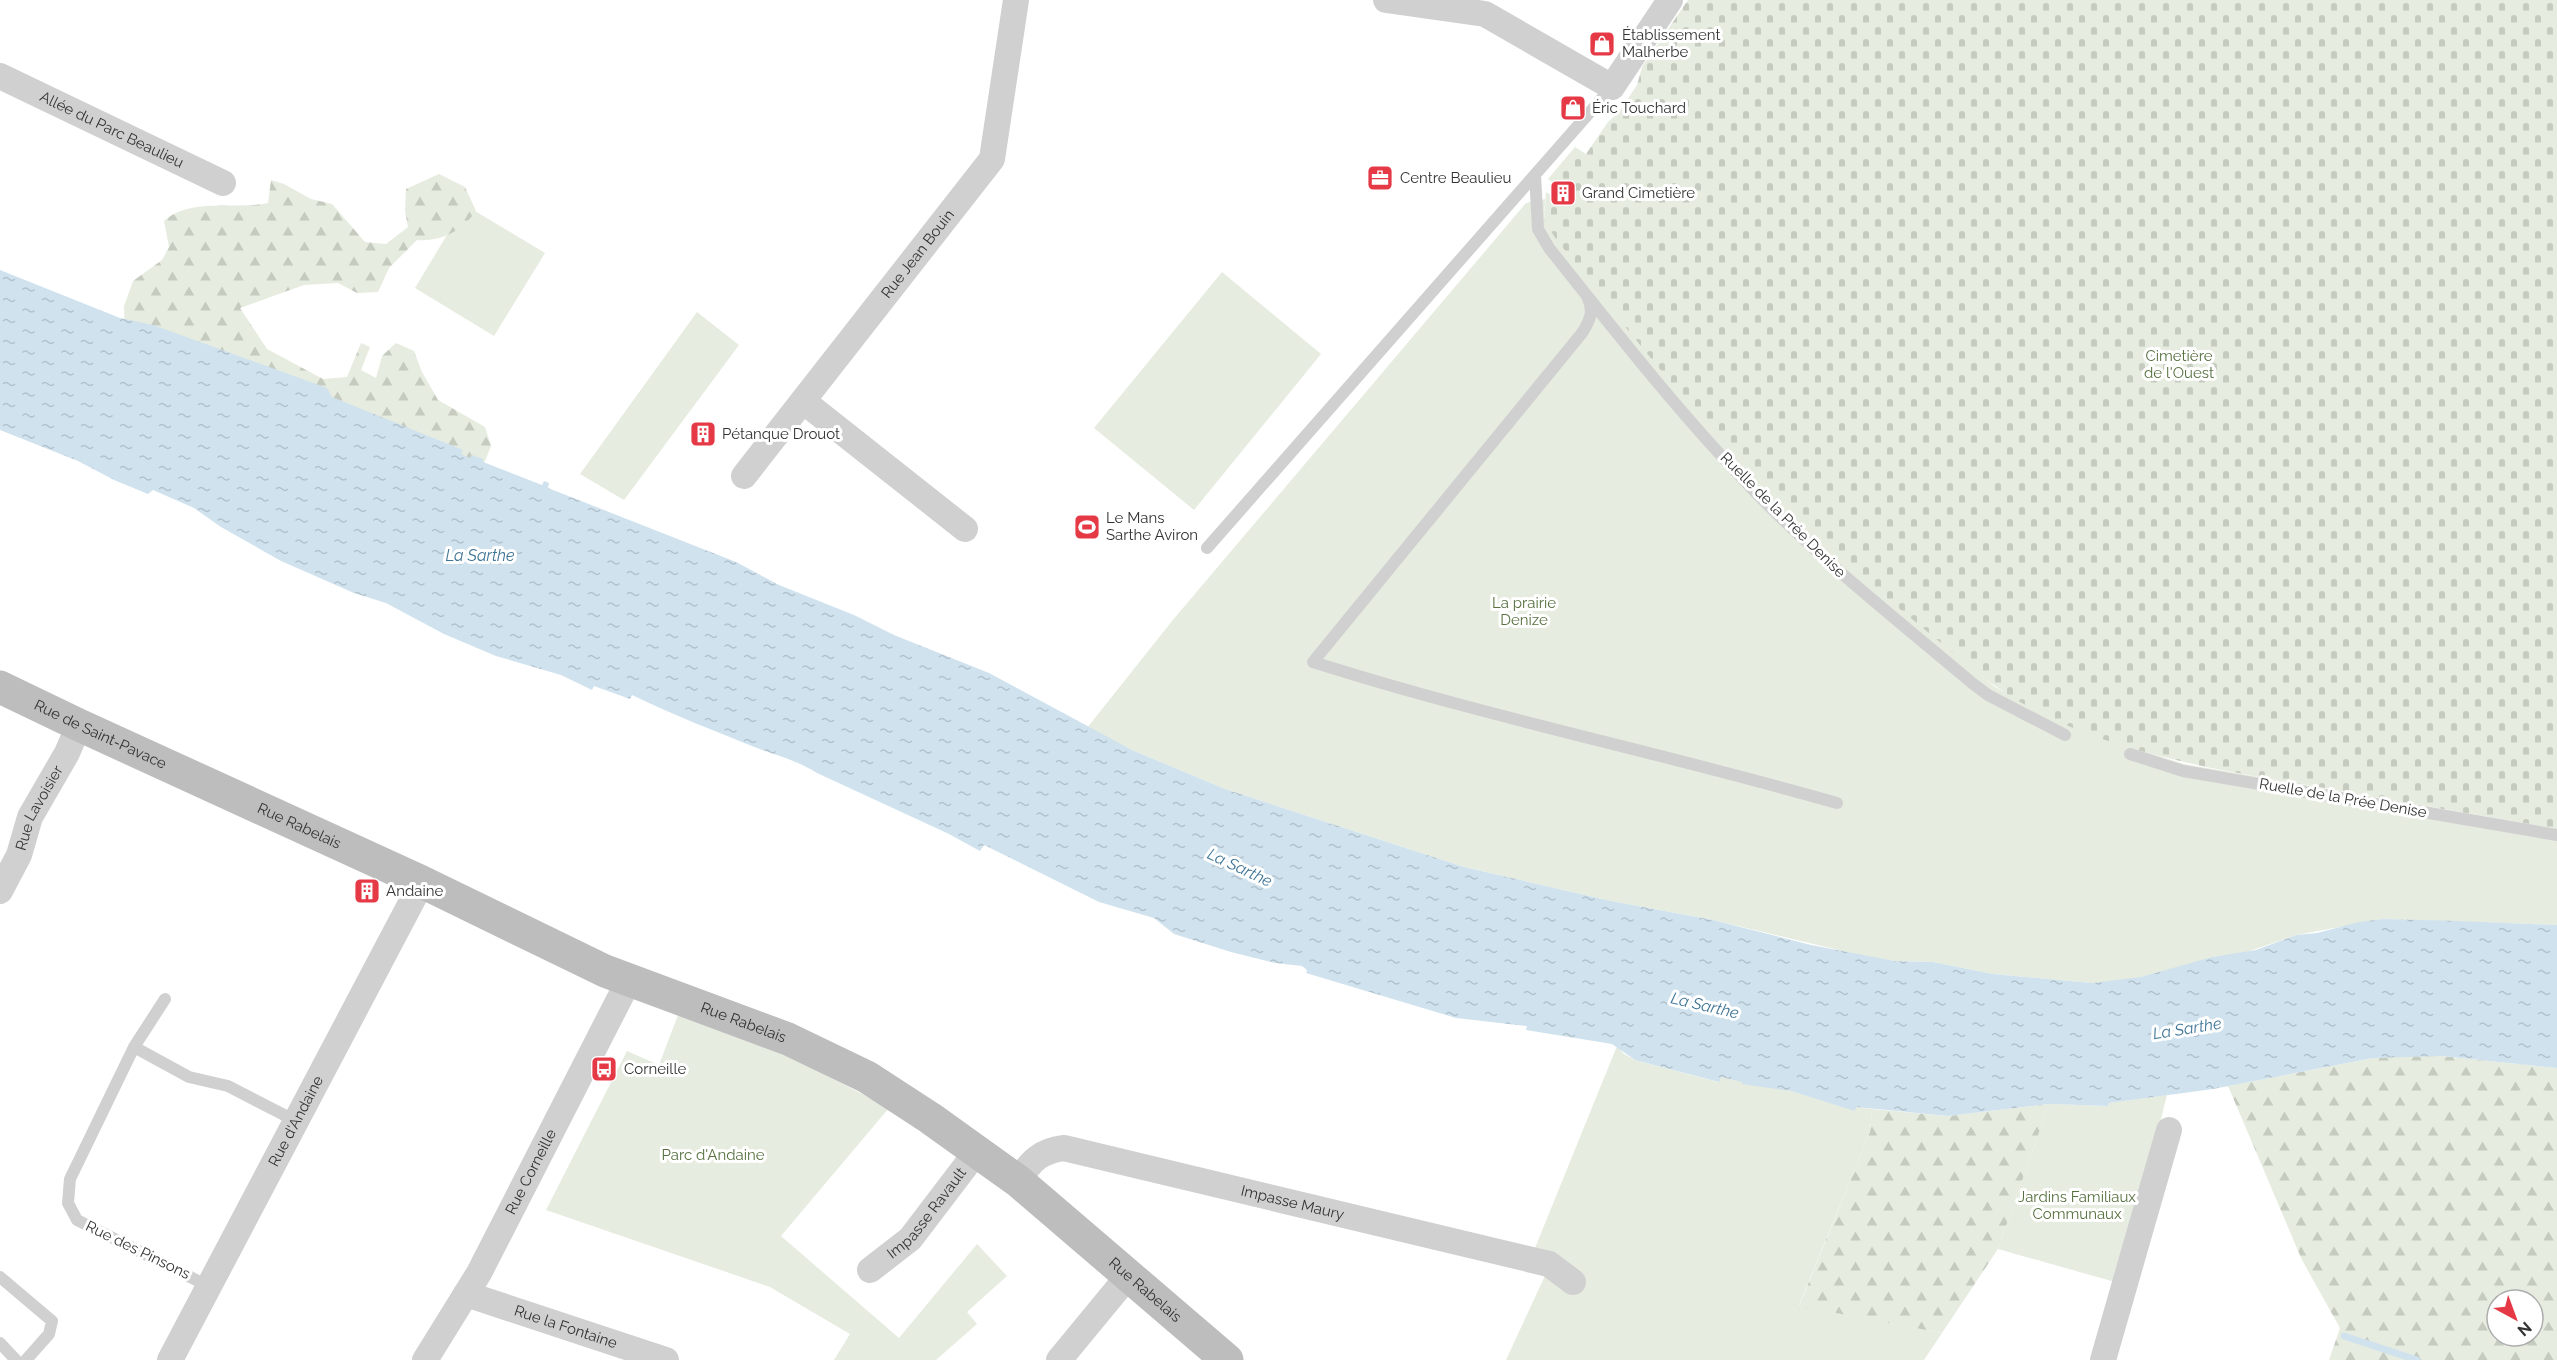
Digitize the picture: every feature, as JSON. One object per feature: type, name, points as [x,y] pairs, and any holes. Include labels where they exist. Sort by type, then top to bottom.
[{"type":"street","name":"Rue Jean Bouin","points":[[744,476],[992,159],[1016,0]]},
{"type":"street","points":[[1386,0],[1482,7],[1612,87],[1670,0]]},
{"type":"street","name":"Allée du Parc Beaulieu","points":[[0,76],[224,183]]},
{"type":"street","points":[[803,401],[965,529]]},
{"type":"street","name":"Rue de Saint-Pavace","points":[[0,687],[202,780]]},
{"type":"street","name":"Rue Lavoisier","points":[[0,891],[19,855],[30,817],[67,753],[79,725]]},
{"type":"street","name":"Rue Rabelais","points":[[202,780],[422,882],[605,971],[788,1039],[867,1077],[1018,1181],[1227,1360]]},
{"type":"street","name":"Rue d'Andaine","points":[[170,1360],[422,882]]},
{"type":"street","name":"Rue Corneille","points":[[425,1360],[466,1294],[519,1198],[628,980]]},
{"type":"street","points":[[2103,1360],[2169,1130]]},
{"type":"street","name":"Impasse Maury","points":[[1018,1181],[1028,1166],[1046,1150],[1064,1148],[1549,1264],[1574,1282]]},
{"type":"street","name":"Impasse Ravault","points":[[870,1270],[910,1239],[977,1151]]},
{"type":"street","points":[[1059,1360],[1129,1275]]},
{"type":"street","name":"Rue la Fontaine","points":[[466,1294],[666,1360]]},
{"type":"lane","points":[[1207,548],[1612,87]]},
{"type":"lane","name":"Ruelle de la Prée Denise","points":[[1535,175],[1538,229],[1549,248],[1636,358],[1745,482],[1837,570],[1988,695],[2065,735]]},
{"type":"lane","points":[[1587,296],[1592,306],[1592,313],[1582,333],[1313,662],[1384,684],[1729,772],[1837,803]]},
{"type":"lane","name":"Ruelle de la Prée Denise","points":[[2130,754],[2183,771],[2557,835]]},
{"type":"lane","name":"Rue des Pinsons","points":[[165,999],[134,1047],[70,1179],[68,1203],[77,1220],[208,1286]]},
{"type":"lane","points":[[134,1047],[189,1077],[228,1086],[296,1121]]},
{"type":"lane","points":[[0,1277],[52,1321],[49,1334],[26,1360]]},
{"type":"lane","points":[[0,1343],[15,1360]]},
{"type":"green space","name":"Cimetière de l'Ouest","points":[[1688,0],[2557,0],[2557,829],[2189,763],[2100,738],[2057,721],[2017,700],[1979,674],[1862,577],[1805,526],[1751,473],[1675,388],[1556,239],[1544,220],[1546,192],[1566,206],[1572,198],[1548,179],[1575,147],[1586,154],[1608,122],[1619,112],[1637,85],[1642,67]]},
{"type":"green space","points":[[439,174],[465,187],[476,211],[450,234],[434,239],[417,240],[389,268],[378,292],[357,293],[338,283],[304,285],[240,308],[267,349],[323,379],[347,377],[361,343],[370,347],[361,370],[376,378],[382,356],[396,343],[414,351],[422,372],[438,400],[485,427],[491,446],[481,471],[125,336],[124,306],[133,281],[162,260],[169,247],[164,221],[175,214],[200,207],[268,203],[271,180],[284,184],[311,199],[332,204],[365,242],[386,244],[408,227],[405,211],[406,189]]},
{"type":"green space","name":"La prairie Denize","points":[[1545,199],[1544,220],[1844,561],[1995,687],[2060,721],[2095,736],[2184,764],[2557,829],[2557,925],[2384,919],[2296,935],[2244,953],[2212,957],[2177,969],[2123,981],[2092,983],[1993,974],[1933,962],[1895,961],[1855,954],[1713,920],[1611,901],[1464,867],[1225,789],[1132,750],[1087,728],[1172,621],[1526,203]]},
{"type":"green space","points":[[465,205],[545,253],[494,336],[415,288]]},
{"type":"green space","points":[[1222,272],[1321,354],[1194,510],[1094,428]]},
{"type":"green space","points":[[697,312],[739,345],[624,500],[580,474]]},
{"type":"green space","name":"Parc d'Andaine","points":[[678,1015],[797,1060],[889,1108],[781,1236],[899,1338],[977,1244],[1007,1276],[967,1312],[977,1324],[936,1360],[834,1360],[850,1334],[770,1287],[546,1210],[627,1051],[659,1065]]},
{"type":"green space","points":[[1617,1046],[1624,1054],[1635,1060],[1718,1082],[1720,1077],[1791,1091],[1855,1110],[1856,1107],[1872,1109],[1870,1132],[1799,1305],[1942,1333],[1924,1360],[1506,1360],[1555,1254],[1535,1248]]},
{"type":"green space","points":[[2418,1055],[2557,1068],[2557,1360],[2329,1360],[2340,1328],[2302,1260],[2228,1086],[2373,1058]]},
{"type":"green space","name":"Jardins Familiaux Communaux","points":[[2167,1095],[2135,1223],[2115,1282],[1998,1249],[2049,1104],[2107,1106],[2109,1103]]},
{"type":"green space","points":[[2049,1104],[1998,1249],[1942,1333],[1799,1306],[1870,1132],[1872,1109],[1948,1116]]},
{"type":"water","name":"La Sarthe","points":[[0,270],[120,318],[153,325],[327,388],[332,397],[463,450],[461,454],[470,458],[472,455],[483,459],[483,462],[542,485],[544,481],[549,483],[548,488],[736,562],[779,585],[989,673],[1132,750],[1225,789],[1464,867],[1611,901],[1713,920],[1811,945],[1895,961],[1933,962],[1993,974],[2092,983],[2141,977],[2212,957],[2256,950],[2296,935],[2317,933],[2359,922],[2384,919],[2557,925],[2557,1068],[2442,1056],[2373,1058],[2213,1089],[2109,1103],[2108,1106],[2049,1104],[1948,1116],[1856,1107],[1855,1111],[1791,1091],[1742,1084],[1742,1082],[1721,1077],[1719,1082],[1635,1060],[1612,1044],[1526,1030],[1527,1026],[1456,1018],[1306,973],[1307,970],[1302,966],[1275,963],[1231,952],[1174,934],[1154,918],[1099,902],[984,845],[980,851],[803,765],[694,723],[632,695],[630,699],[594,686],[592,690],[561,675],[496,656],[444,634],[386,603],[354,593],[281,561],[221,527],[194,508],[153,490],[148,494],[114,480],[78,461],[0,430]]},
{"type":"waterway","points":[[2344,1336],[2417,1360]]},
{"type":"place","name":"Établissement Malherbe","points":[[1602,44]]},
{"type":"place","name":"Éric Touchard","points":[[1573,108]]},
{"type":"place","name":"Centre Beaulieu","points":[[1380,178]]},
{"type":"place","name":"Grand Cimetière","points":[[1563,193]]},
{"type":"place","name":"Pétanque Drouot","points":[[703,434]]},
{"type":"place","name":"Le Mans Sarthe Aviron","points":[[1087,527]]},
{"type":"place","name":"Andaine","points":[[367,891]]},
{"type":"place","name":"Corneille","points":[[604,1069]]}]
